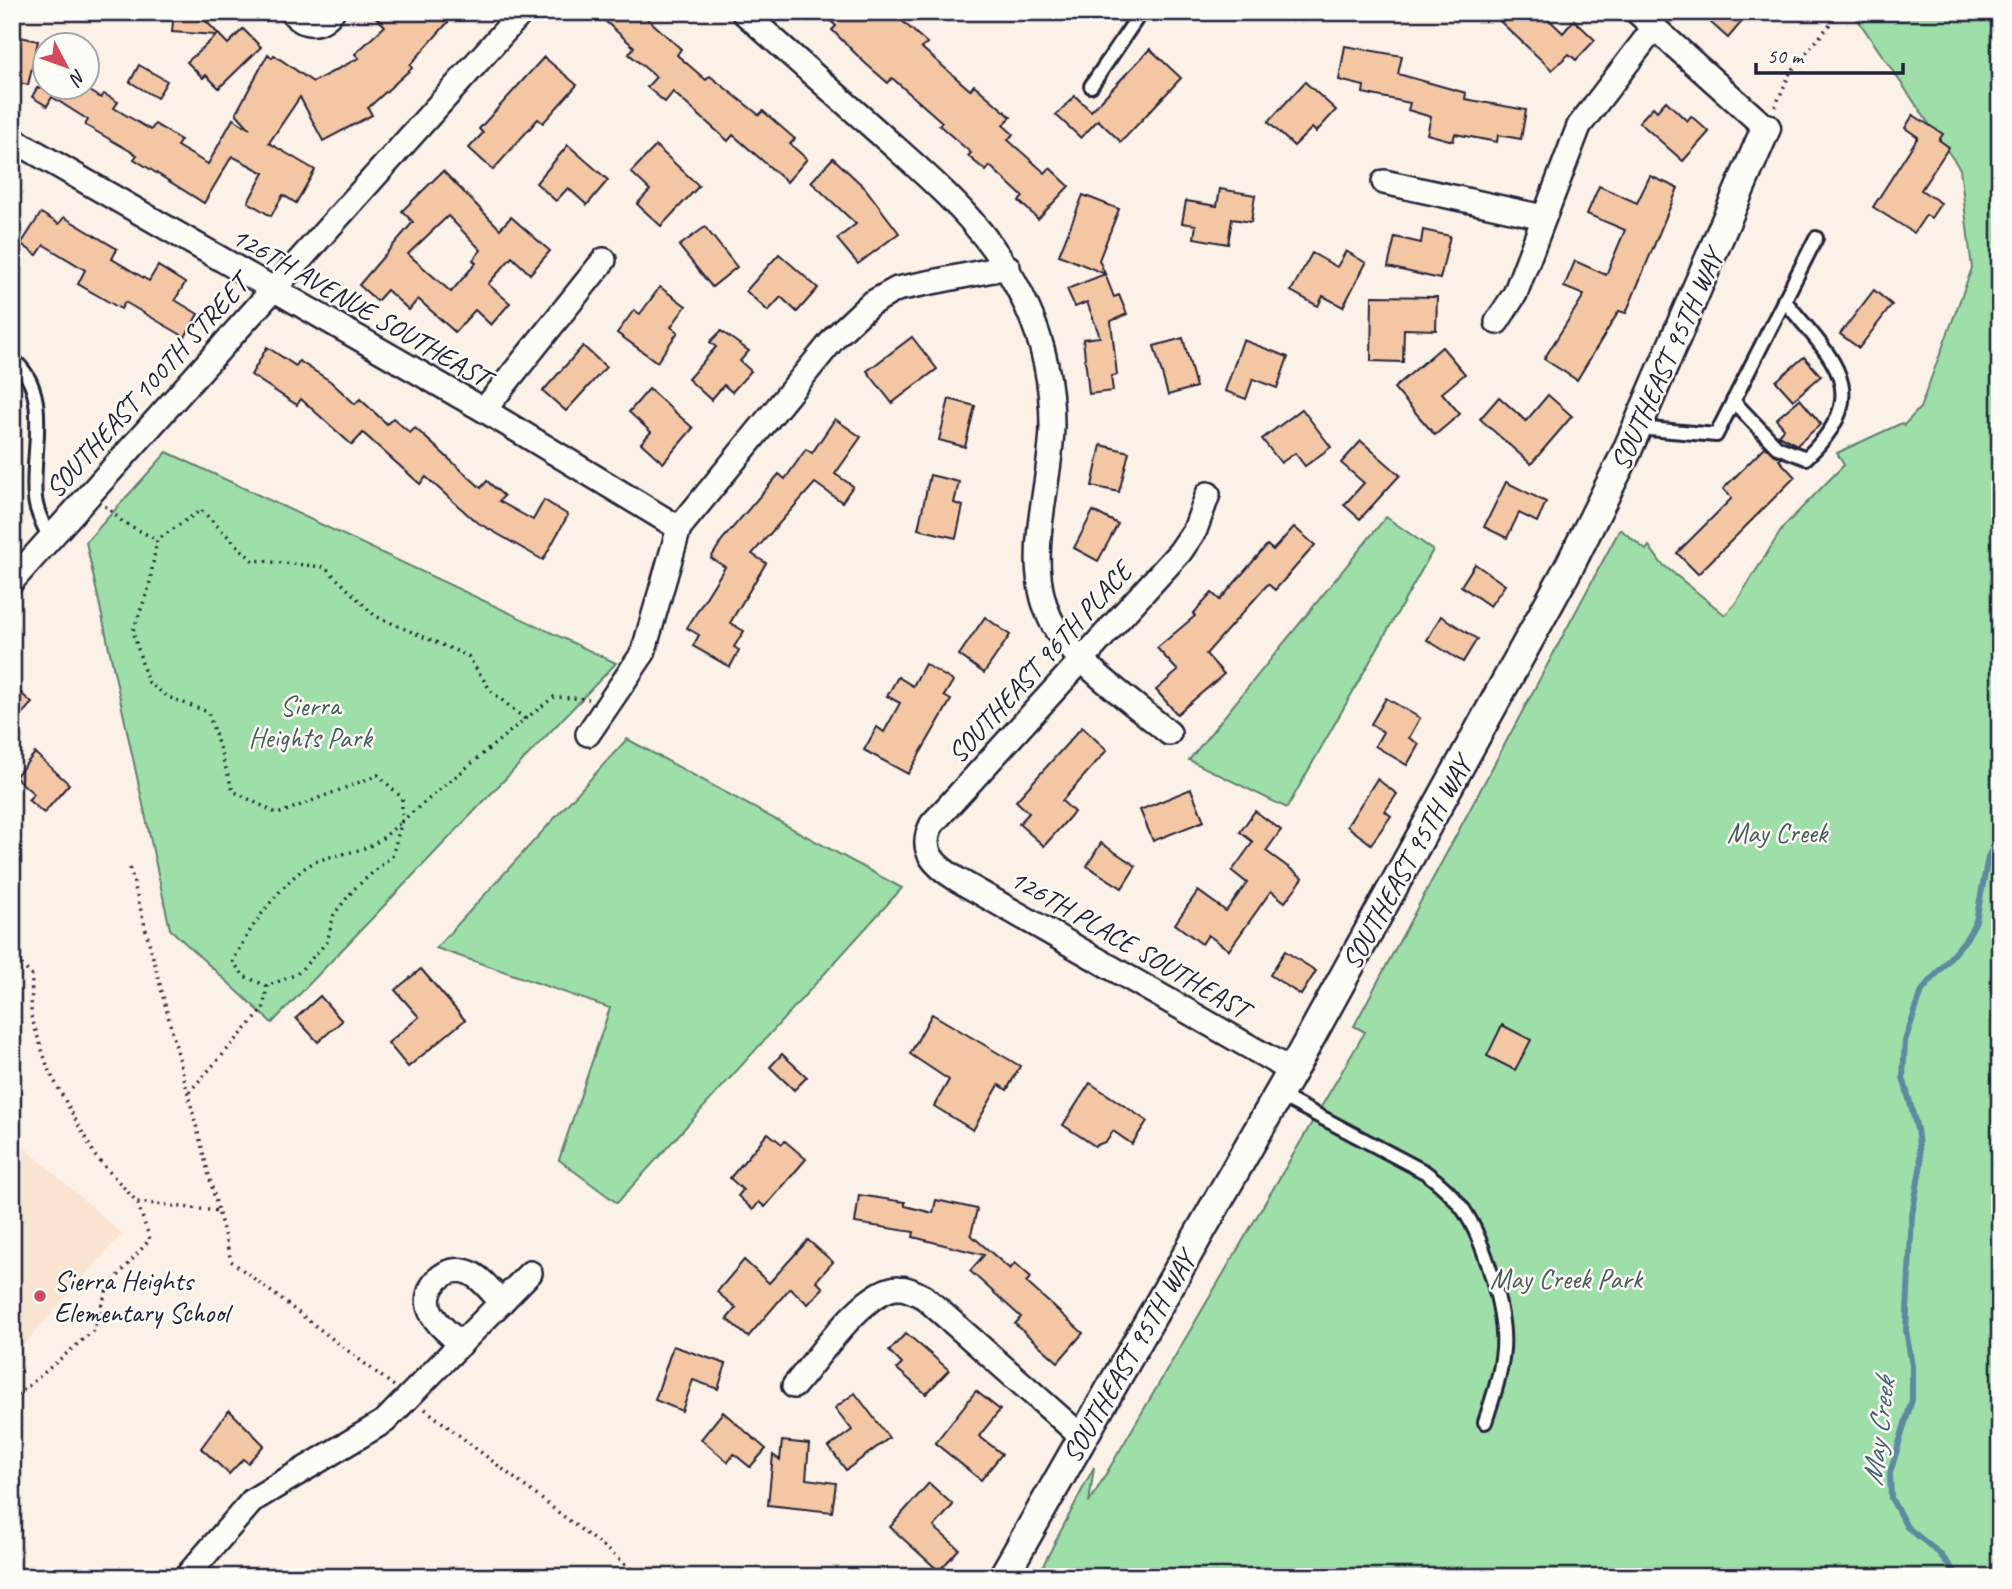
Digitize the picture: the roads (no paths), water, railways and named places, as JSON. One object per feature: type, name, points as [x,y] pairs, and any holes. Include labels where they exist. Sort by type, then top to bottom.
[{"type":"street","points":[[292,12],[298,19],[313,24],[327,18],[332,12]]},
{"type":"street","name":"SOUTHEAST 100TH STREET","points":[[12,581],[522,12]]},
{"type":"street","points":[[743,12],[962,207],[1008,267],[1038,338],[1051,397],[1052,429],[1039,519],[1038,557],[1044,596],[1051,619],[1065,642],[1168,733]]},
{"type":"street","points":[[1497,322],[1515,294],[1579,126],[1646,20],[1766,128]]},
{"type":"street","name":"SOUTHEAST 95TH WAY","points":[[1003,1577],[1293,1071],[1564,578],[1637,428],[1766,128]]},
{"type":"street","name":"126TH AVENUE SOUTHEAST","points":[[12,139],[484,410],[679,528]]},
{"type":"street","points":[[1384,182],[1543,217]]},
{"type":"street","points":[[484,410],[604,260]]},
{"type":"street","points":[[588,734],[643,653],[679,528],[836,336],[870,304],[897,289],[1008,267]]},
{"type":"street","name":"SOUTHEAST 96TH PLACE","points":[[938,867],[930,858],[927,846],[926,835],[932,824],[1180,552],[1195,530],[1208,494]]},
{"type":"street","name":"126TH PLACE SOUTHEAST","points":[[938,867],[1293,1071]]},
{"type":"street","points":[[461,1344],[432,1314],[429,1296],[436,1279],[453,1271],[471,1273],[502,1302]]},
{"type":"street","points":[[186,1577],[253,1500],[361,1438],[410,1398],[530,1273]]},
{"type":"street","points":[[794,1386],[860,1308],[885,1291],[898,1287],[924,1297],[1083,1437]]},
{"type":"lane","points":[[1091,86],[1141,12]]},
{"type":"lane","points":[[1637,428],[1716,435],[1816,238]]},
{"type":"lane","points":[[1733,401],[1777,447],[1806,458],[1827,438],[1842,408],[1844,393],[1841,377],[1824,349],[1784,300]]},
{"type":"lane","points":[[12,359],[33,387],[38,432],[35,500],[50,539]]},
{"type":"lane","points":[[1278,1095],[1424,1172],[1445,1187],[1465,1212],[1489,1269],[1503,1345],[1499,1382],[1485,1422]]},
{"type":"waterway","name":"May Creek","points":[[1959,1577],[1939,1553],[1907,1527],[1891,1498],[1890,1473],[1912,1400],[1912,1366],[1906,1330],[1912,1215],[1921,1164],[1917,1129],[1903,1077],[1905,1041],[1922,991],[1966,939],[1976,921],[1988,857],[2000,833]]},
{"type":"place","name":"Sierra Heights Elementary School","points":[[40,1296]]},
{"type":"park label","name":"Sierra Heights Park","points":[[310,721]]},
{"type":"park label","name":"May Creek Park","points":[[1566,1278]]}]
